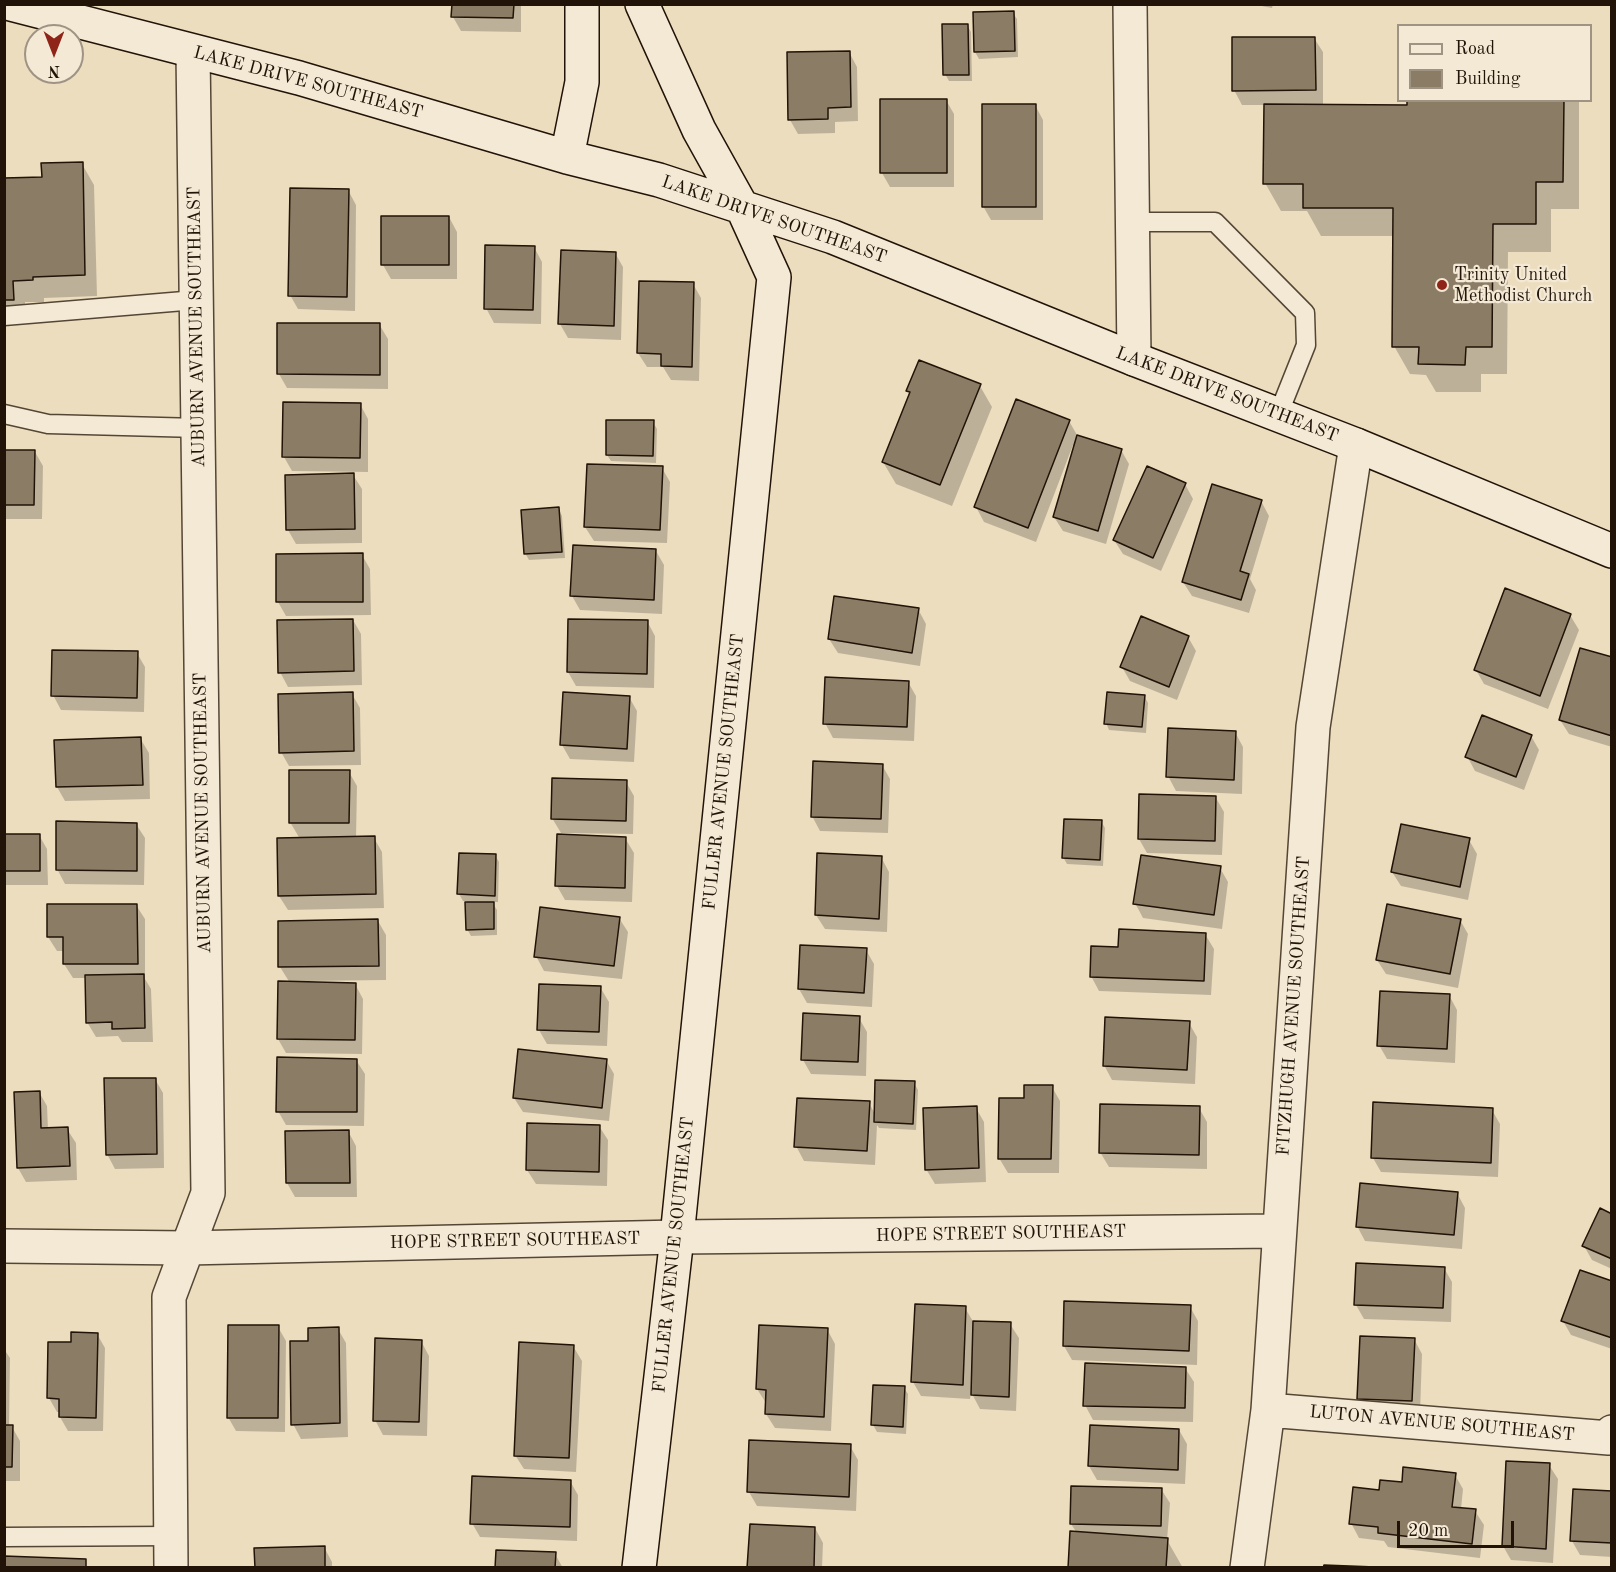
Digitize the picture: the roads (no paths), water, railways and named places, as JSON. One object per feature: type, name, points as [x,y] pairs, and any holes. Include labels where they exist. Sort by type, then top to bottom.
[{"type":"street","name":"LAKE DRIVE SOUTHEAST","points":[[11,4],[62,11],[193,52],[299,78],[567,157],[659,180],[833,237],[1134,359],[1356,445],[1611,550]]},
{"type":"street","points":[[567,157],[582,82],[582,4]]},
{"type":"street","name":"FULLER AVENUE SOUTHEAST","points":[[639,1568],[677,1237],[774,277],[743,208],[699,130],[642,4]]},
{"type":"street","points":[[1130,4],[1134,359]]},
{"type":"street","name":"AUBURN AVENUE SOUTHEAST","points":[[171,1552],[169,1297],[208,1193],[193,52]]},
{"type":"street","name":"FITZHUGH AVENUE SOUTHEAST","points":[[1247,1568],[1268,1410],[1313,727],[1356,445]]},
{"type":"street","name":"HOPE STREET SOUTHEAST","points":[[4,1246],[187,1248],[677,1237],[1278,1231]]},
{"type":"street","name":"LUTON AVENUE SOUTHEAST","points":[[1268,1410],[1609,1438],[1611,1432]]},
{"type":"lane","points":[[1132,222],[1215,222],[1305,312],[1306,345],[1278,415]]},
{"type":"lane","points":[[4,316],[196,300]]},
{"type":"lane","points":[[4,414],[48,424],[198,428]]},
{"type":"lane","points":[[4,1537],[171,1552]]},
{"type":"place","name":"Trinity United Methodist Church","points":[[1442,285]]}]
